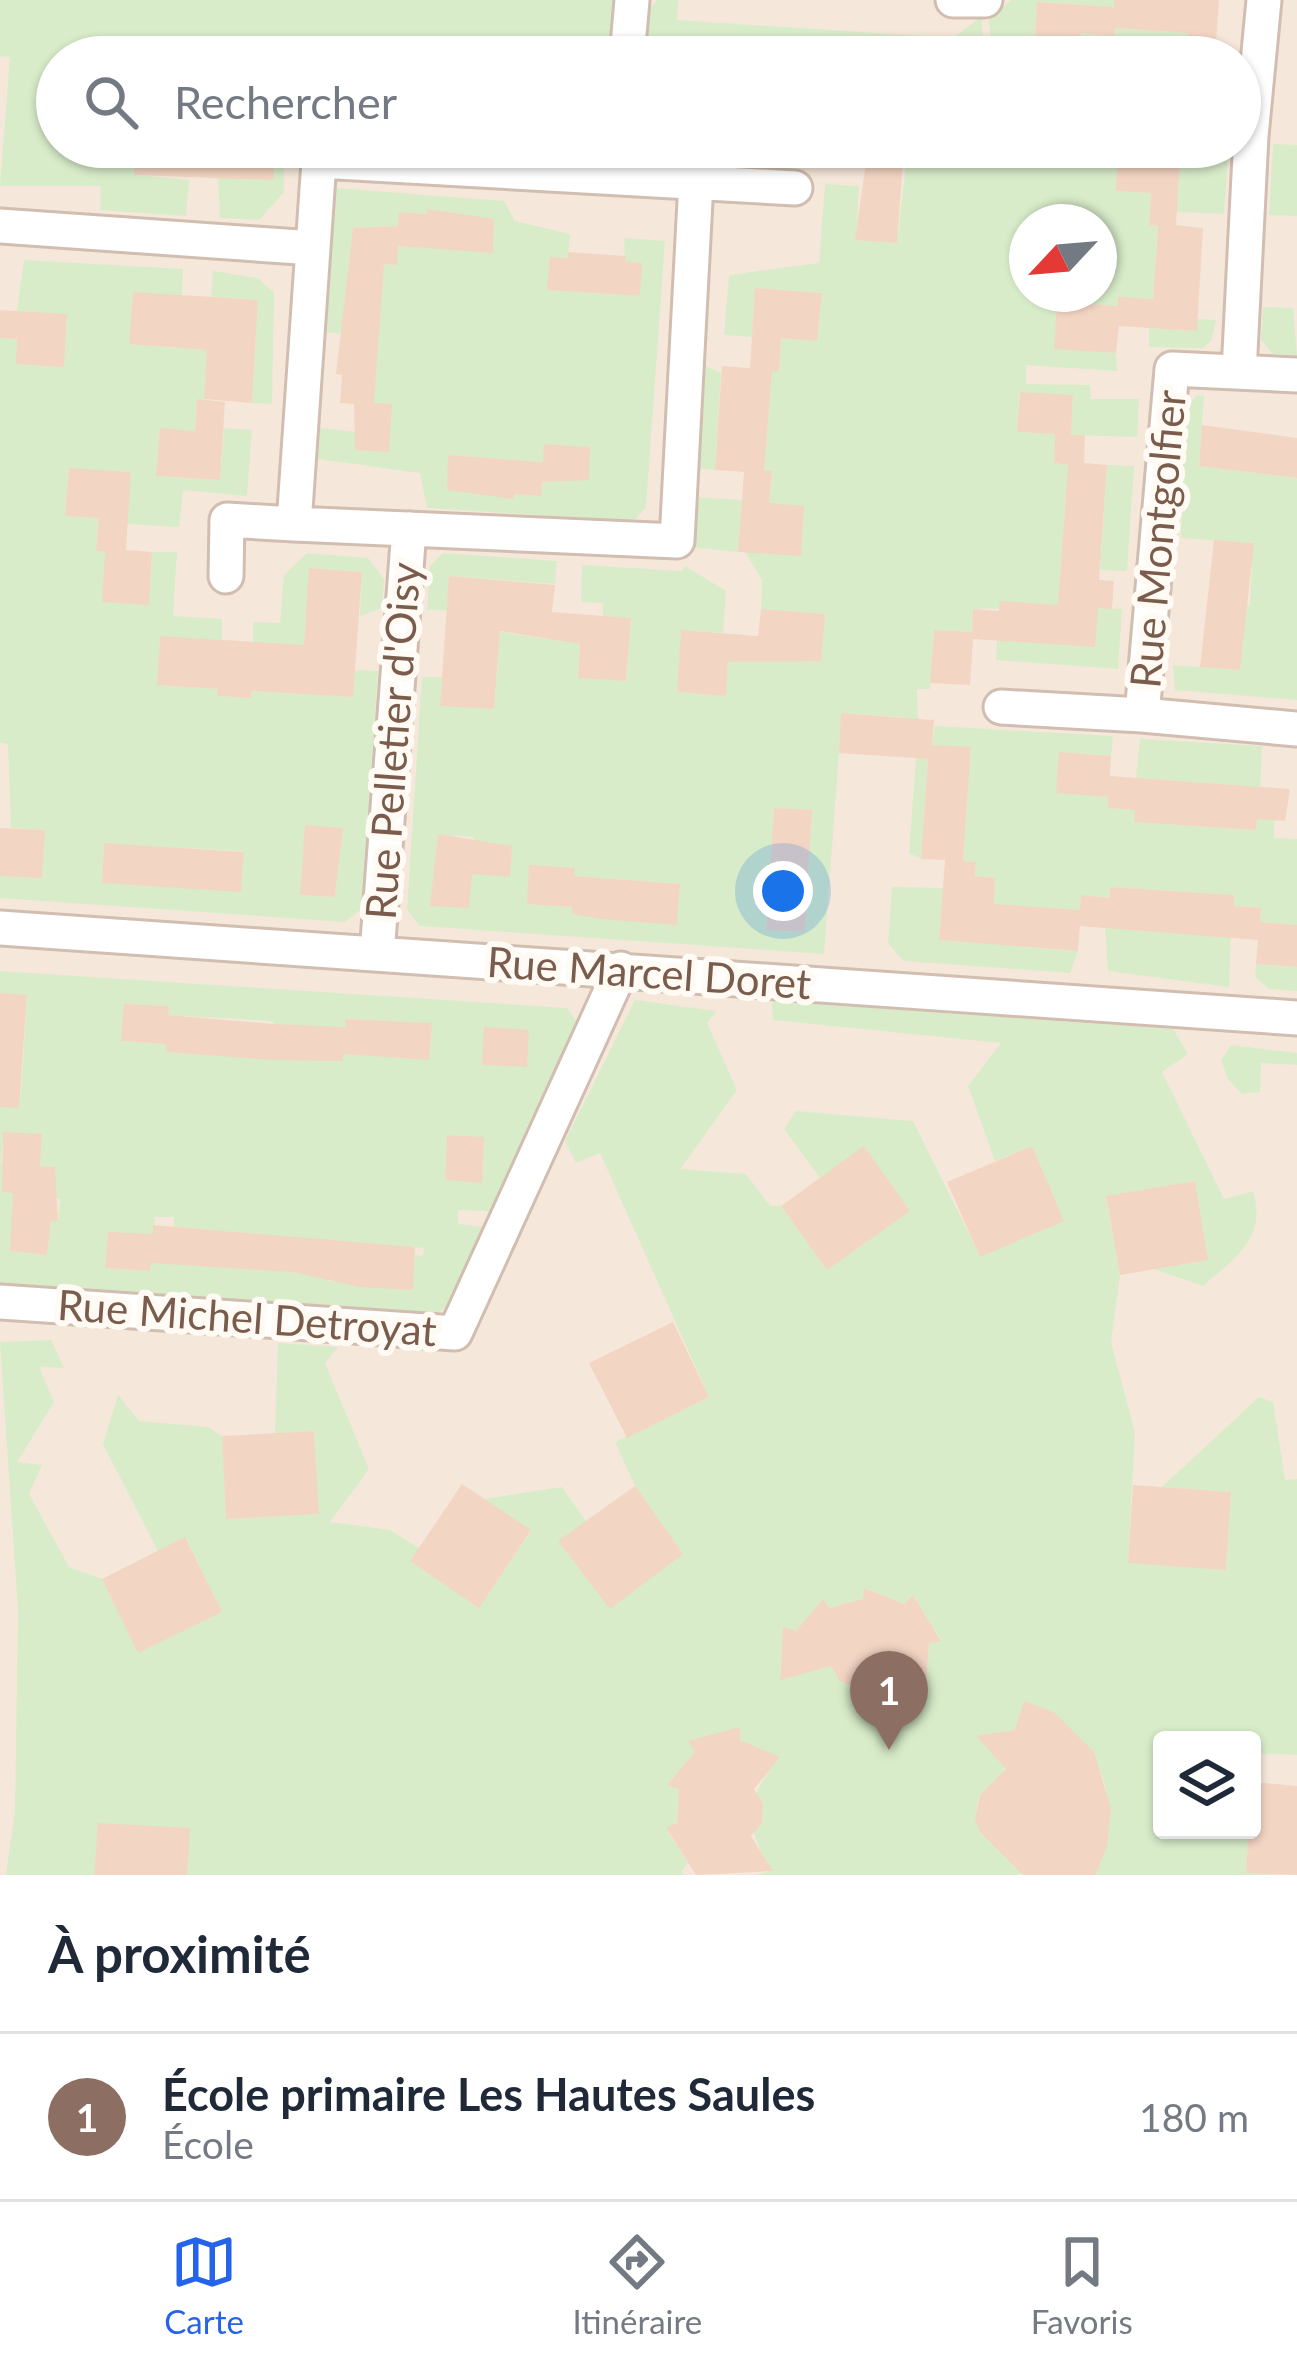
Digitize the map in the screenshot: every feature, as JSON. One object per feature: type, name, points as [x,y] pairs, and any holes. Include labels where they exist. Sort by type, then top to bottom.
[{"type":"street","points":[[629,36],[632,0]]},
{"type":"street","points":[[953,0],[985,0]]},
{"type":"street","name":"Rue Montgolfier","points":[[1261,36],[1264,0]]},
{"type":"street","points":[[294,524],[318,168]]},
{"type":"street","points":[[641,168],[696,182],[795,188]]},
{"type":"street","name":"Rue Montgolfier","points":[[1142,715],[1172,370],[1239,371],[1249,168]]},
{"type":"street","points":[[226,576],[227,520],[677,541],[696,182]]},
{"type":"street","points":[[0,226],[313,248]]},
{"type":"street","points":[[1239,371],[1297,375]]},
{"type":"street","name":"Rue Pelletier d'Oisy","points":[[377,954],[409,529]]},
{"type":"street","name":"Rue Montgolfier","points":[[1001,707],[1297,729]]},
{"type":"street","name":"Rue Marcel Doret","points":[[0,928],[1297,1018]]},
{"type":"street","name":"Rue Michel Detroyat","points":[[0,1302],[455,1333],[621,969]]},
{"type":"shaded area","points":[[0,0],[1297,0],[1297,1875],[0,1875]]},
{"type":"green space","points":[[0,0],[615,0],[611,36],[36,36],[36,168],[134,168],[134,175],[189,180],[186,216],[100,210],[101,186],[0,186],[10,57],[0,56]]},
{"type":"green space","points":[[657,0],[678,0],[677,20],[922,36],[643,36],[646,13]]},
{"type":"green space","points":[[1011,0],[1114,0],[1114,7],[1037,2],[1035,36],[990,36],[989,20]]},
{"type":"green space","points":[[981,17],[983,36],[956,36]]},
{"type":"green space","points":[[1115,28],[1188,33],[1188,36],[1113,36]]},
{"type":"green space","points":[[1273,144],[1297,145],[1297,216],[1269,215]]},
{"type":"green space","points":[[232,168],[284,168],[284,192],[259,220],[220,218],[218,175]]},
{"type":"green space","points":[[906,168],[1117,168],[1116,191],[1151,193],[1149,225],[1158,226],[1153,299],[1118,298],[1118,306],[1117,204],[1009,204],[1009,312],[1057,312],[1055,348],[1116,353],[1117,371],[1026,365],[1026,384],[1090,385],[1091,399],[1139,399],[1137,437],[1071,435],[1073,396],[1019,393],[1018,432],[1055,434],[1054,463],[1068,465],[1060,577],[1082,607],[973,609],[972,632],[934,630],[930,689],[917,689],[918,728],[904,717],[842,713],[824,954],[420,926],[407,910],[422,677],[442,677],[441,705],[494,709],[498,660],[476,628],[580,644],[578,677],[626,681],[631,618],[603,616],[603,603],[581,602],[582,565],[682,571],[685,566],[726,591],[723,633],[682,630],[677,692],[725,696],[728,662],[821,660],[824,614],[761,609],[762,580],[745,552],[769,503],[772,472],[764,471],[772,371],[779,371],[781,338],[817,340],[822,293],[756,288],[752,337],[724,335],[729,275],[819,263],[825,184],[859,186],[856,240],[897,243]],"holes":[[[774,808],[812,810],[805,932],[766,929]],[[439,835],[474,837],[473,848],[431,905]],[[574,868],[574,876],[679,884],[677,924],[572,914],[572,907],[527,904]]]},
{"type":"green space","points":[[1180,168],[1227,168],[1224,214],[1177,212]]},
{"type":"green space","points":[[336,188],[504,201],[515,221],[570,234],[568,258],[550,257],[548,290],[639,296],[625,261],[624,238],[665,241],[646,507],[634,521],[427,508],[420,473],[318,459],[320,428],[356,432],[356,450],[389,451],[345,334],[327,332]],"holes":[[[428,209],[494,220],[493,252],[398,246],[396,265],[350,262],[353,228],[398,226],[400,212],[427,214]],[[545,444],[590,448],[588,479],[542,482],[540,496],[514,494],[512,498],[447,489],[449,455],[543,462]]]},
{"type":"green space","points":[[24,260],[183,269],[182,295],[133,293],[130,344],[176,348],[209,325],[204,400],[197,400],[195,431],[160,429],[157,476],[220,480],[224,428],[252,430],[247,496],[183,490],[179,527],[127,524],[130,472],[69,469],[65,515],[99,518],[96,550],[105,551],[149,605],[152,552],[177,552],[173,616],[222,619],[222,640],[160,637],[158,685],[218,689],[218,696],[250,698],[251,691],[352,697],[355,670],[378,671],[362,909],[344,922],[0,898],[0,876],[44,830],[11,828],[8,744],[0,743],[0,337],[17,339],[64,367],[67,315],[17,311]],"holes":[[[343,828],[335,897],[301,895]],[[104,844],[243,851],[241,891],[102,882]]]},
{"type":"green space","points":[[213,271],[258,278],[274,293],[272,404],[252,403],[258,300],[211,297]]},
{"type":"green space","points":[[1263,307],[1293,308],[1297,356],[1273,354],[1261,340]]},
{"type":"green space","points":[[1198,319],[1216,320],[1211,341],[1203,348],[1149,347],[1149,328],[1196,331]]},
{"type":"green space","points":[[701,364],[721,373],[715,470],[694,468]]},
{"type":"green space","points":[[1197,395],[1204,396],[1199,466],[1297,478],[1297,700],[1175,690],[1173,665],[1240,670],[1245,606],[1250,605],[1253,543],[1181,538],[1185,410]]},
{"type":"green space","points":[[1107,465],[1134,466],[1127,571],[1100,570]]},
{"type":"green space","points":[[694,497],[742,500],[738,552],[690,547]]},
{"type":"green space","points":[[307,553],[368,558],[384,579],[382,608],[360,616],[362,572],[310,568],[329,648],[253,643],[253,622],[280,623],[284,575]]},
{"type":"green space","points":[[443,553],[557,561],[555,584],[450,576],[447,610],[427,610],[430,566]]},
{"type":"green space","points":[[1098,608],[1122,609],[1118,669],[996,660],[997,640]]},
{"type":"green space","points":[[935,726],[1113,736],[1111,756],[1059,752],[1057,792],[1108,797],[1108,808],[1135,810],[1135,822],[1255,830],[1257,818],[1274,820],[1274,838],[1297,839],[1297,925],[1260,922],[1261,908],[1234,906],[1233,895],[1110,887],[1109,897],[1081,896],[1080,910],[1028,907],[1025,947],[1078,951],[1070,973],[903,961],[888,943],[892,887],[943,888],[939,940],[980,943],[995,878],[975,876],[976,862],[963,861],[971,748],[932,745]]},
{"type":"green space","points":[[1140,739],[1262,746],[1260,787],[1136,778]]},
{"type":"green space","points":[[916,758],[928,759],[921,859],[909,853]]},
{"type":"green space","points":[[1105,928],[1231,937],[1229,987],[1108,971]]},
{"type":"green space","points":[[1256,964],[1297,967],[1297,991],[1269,989],[1255,977]]},
{"type":"green space","points":[[0,971],[567,1008],[576,1021],[491,1211],[458,1210],[458,1224],[484,1227],[449,1305],[435,1315],[0,1284],[0,1093],[21,1094],[27,996],[0,993]],"holes":[[[125,1004],[168,1006],[168,1015],[273,1021],[272,1059],[167,1052],[166,1044],[121,1041]],[[347,1019],[431,1023],[429,1059],[343,1054],[342,1061],[311,1059],[345,1027]],[[4,1132],[42,1135],[40,1166],[55,1167],[52,1198],[60,1199],[58,1221],[51,1221],[47,1255],[10,1251],[15,1193],[1,1160]],[[447,1135],[484,1138],[481,1182],[445,1179]],[[155,1217],[174,1217],[174,1227],[258,1234],[151,1260],[150,1271],[106,1268],[108,1233],[153,1234]],[[296,1238],[424,1248],[423,1256],[415,1255],[412,1290],[328,1281],[328,1276],[294,1273]]]},
{"type":"green space","points":[[635,1000],[716,1011],[707,1023],[737,1090],[680,1169],[746,1174],[770,1206],[781,1206],[827,1270],[909,1210],[864,1147],[820,1178],[784,1129],[796,1111],[913,1121],[980,1256],[1032,1146],[995,1161],[968,1086],[1001,1043],[773,1020],[772,1001],[1173,1029],[1188,1054],[1162,1072],[1224,1199],[1253,1191],[1256,1222],[1246,1245],[1203,1286],[1154,1269],[1208,1260],[1195,1181],[1106,1197],[1120,1275],[1111,1342],[1135,1433],[1128,1562],[1226,1569],[1231,1492],[1162,1487],[1259,1397],[1273,1402],[1285,1480],[1297,1479],[1297,1755],[1261,1753],[1261,1731],[1153,1731],[1153,1839],[1248,1839],[1246,1872],[1278,1875],[1095,1875],[1109,1821],[1100,1772],[1072,1730],[1025,1702],[1001,1780],[980,1795],[977,1809],[989,1839],[1030,1869],[1017,1875],[755,1875],[772,1871],[756,1839],[754,1800],[779,1757],[740,1740],[739,1728],[689,1741],[695,1752],[668,1784],[679,1789],[677,1823],[666,1829],[688,1863],[681,1872],[685,1875],[187,1875],[99,1823],[94,1875],[6,1875],[15,1810],[18,1611],[0,1342],[51,1340],[64,1368],[39,1367],[54,1402],[17,1462],[42,1465],[29,1494],[69,1567],[102,1579],[138,1652],[222,1612],[186,1538],[158,1551],[103,1444],[118,1395],[139,1421],[208,1427],[222,1436],[227,1519],[318,1514],[314,1431],[275,1433],[278,1343],[338,1347],[325,1363],[369,1469],[330,1522],[390,1530],[419,1548],[410,1561],[479,1607],[531,1531],[484,1499],[562,1487],[586,1521],[635,1486],[615,1442],[709,1397],[600,1153],[576,1163],[565,1141]],"holes":[[[865,1588],[904,1604],[913,1595],[941,1640],[929,1643],[926,1686],[886,1670],[858,1686],[831,1666],[780,1679],[783,1628],[796,1631],[823,1600],[829,1608],[863,1599]]]},
{"type":"green space","points":[[1231,1045],[1297,1053],[1297,1065],[1261,1063],[1260,1092],[1242,1094],[1228,1079],[1221,1060]]},
{"type":"building","points":[[1114,0],[1219,0],[1216,36],[1115,28],[1114,36],[1035,36],[1037,2],[1114,7]]},
{"type":"building","points":[[134,168],[274,168],[273,180],[134,175]]},
{"type":"building","points":[[865,168],[902,168],[897,243],[855,240]]},
{"type":"building","points":[[1117,168],[1180,168],[1176,225],[1203,228],[1197,331],[1119,326],[1116,353],[1054,349],[1056,312],[1117,312],[1118,297],[1153,299],[1158,226],[1149,225],[1151,193],[1116,191]]},
{"type":"building","points":[[427,209],[494,219],[493,253],[398,246],[397,265],[384,264],[374,403],[392,404],[389,452],[355,450],[354,404],[340,403],[342,375],[336,374],[353,228],[398,226],[399,212],[427,214]]},
{"type":"building","points":[[568,252],[626,256],[625,261],[642,263],[640,296],[547,290],[550,257],[568,258]]},
{"type":"building","points":[[755,288],[822,293],[817,341],[781,338],[779,372],[772,371],[764,471],[772,471],[769,503],[804,506],[801,556],[738,552],[744,472],[715,470],[722,366],[750,368]]},
{"type":"building","points":[[133,292],[258,300],[252,403],[204,399],[207,350],[129,344]]},
{"type":"building","points":[[0,310],[67,314],[64,367],[16,364],[17,339],[0,338]]},
{"type":"building","points":[[1020,392],[1073,395],[1071,435],[1085,435],[1084,463],[1107,465],[1099,580],[1114,581],[1112,609],[1098,608],[1095,647],[973,639],[970,685],[930,683],[934,630],[972,632],[973,609],[999,611],[1000,601],[1058,605],[1068,465],[1054,463],[1055,434],[1017,432]]},
{"type":"building","points":[[197,399],[225,402],[220,480],[156,476],[160,428],[195,431]]},
{"type":"building","points":[[1202,425],[1297,438],[1297,478],[1199,466]]},
{"type":"building","points":[[544,444],[590,447],[589,480],[542,482],[541,496],[514,494],[513,499],[447,490],[448,455],[543,462]]},
{"type":"building","points":[[69,468],[131,472],[126,550],[152,552],[149,605],[102,602],[105,551],[96,551],[99,518],[65,516]]},
{"type":"building","points":[[1214,540],[1254,543],[1240,670],[1200,667]]},
{"type":"building","points":[[309,568],[362,572],[353,697],[251,691],[251,698],[217,696],[218,689],[157,685],[160,636],[304,645]]},
{"type":"building","points":[[449,576],[555,585],[552,612],[631,618],[626,681],[578,678],[580,644],[500,631],[494,709],[440,706]]},
{"type":"building","points":[[761,609],[825,614],[821,661],[728,662],[726,696],[677,692],[681,630],[758,636]]},
{"type":"building","points":[[841,713],[934,720],[932,745],[971,747],[963,861],[976,862],[975,876],[995,878],[994,904],[1080,910],[1081,895],[1109,898],[1110,887],[1234,895],[1234,906],[1261,908],[1260,922],[1297,925],[1297,967],[1256,964],[1258,940],[1080,926],[1078,951],[939,940],[945,860],[921,859],[928,759],[839,753]]},
{"type":"building","points":[[1059,752],[1111,756],[1110,776],[1290,789],[1285,821],[1257,819],[1256,830],[1134,822],[1135,810],[1108,808],[1108,797],[1056,793]]},
{"type":"building","points":[[774,808],[812,810],[805,932],[766,930]]},
{"type":"building","points":[[305,825],[343,828],[335,897],[300,895]]},
{"type":"building","points":[[0,828],[45,830],[42,878],[0,876]]},
{"type":"building","points":[[438,834],[512,846],[510,877],[472,874],[469,908],[430,906]]},
{"type":"building","points":[[104,843],[244,852],[241,892],[102,883]]},
{"type":"building","points":[[529,865],[575,868],[574,876],[680,884],[677,925],[601,919],[572,914],[572,907],[527,904]]},
{"type":"building","points":[[0,993],[27,995],[19,1108],[0,1107]]},
{"type":"building","points":[[124,1004],[169,1006],[168,1015],[274,1024],[345,1027],[346,1019],[432,1023],[429,1060],[343,1054],[343,1061],[272,1060],[166,1052],[166,1044],[121,1041]]},
{"type":"building","points":[[484,1027],[529,1030],[527,1067],[482,1065]]},
{"type":"building","points":[[3,1132],[42,1134],[40,1166],[55,1167],[58,1221],[51,1221],[47,1255],[10,1251],[13,1193],[2,1192]]},
{"type":"building","points":[[447,1135],[484,1137],[482,1183],[445,1180]]},
{"type":"building","points":[[864,1146],[910,1211],[827,1270],[781,1206]]},
{"type":"building","points":[[1032,1146],[1064,1221],[980,1257],[947,1182]]},
{"type":"building","points":[[1195,1181],[1208,1260],[1120,1275],[1106,1196]]},
{"type":"building","points":[[153,1225],[415,1247],[413,1290],[359,1287],[293,1272],[151,1263],[150,1271],[105,1268],[108,1232],[153,1234]]},
{"type":"building","points":[[673,1322],[709,1397],[627,1438],[589,1363]]},
{"type":"building","points":[[314,1431],[319,1514],[226,1519],[222,1436]]},
{"type":"building","points":[[462,1484],[531,1530],[479,1608],[410,1561]]},
{"type":"building","points":[[1133,1485],[1231,1492],[1226,1570],[1128,1563]]},
{"type":"building","points":[[635,1486],[683,1554],[610,1609],[558,1541]]},
{"type":"building","points":[[185,1537],[222,1612],[138,1653],[102,1579]]},
{"type":"building","points":[[864,1588],[904,1604],[913,1595],[941,1641],[929,1643],[926,1686],[886,1670],[876,1683],[857,1687],[840,1681],[831,1666],[780,1680],[783,1627],[796,1631],[823,1599],[829,1608],[863,1599]]},
{"type":"building","points":[[1024,1701],[1055,1713],[1094,1752],[1111,1808],[1107,1847],[1095,1875],[1023,1875],[980,1832],[975,1819],[980,1795],[1006,1769],[976,1736],[1015,1730]]},
{"type":"building","points":[[740,1727],[740,1740],[780,1757],[754,1789],[763,1804],[762,1823],[751,1836],[773,1871],[696,1875],[666,1828],[677,1823],[679,1789],[667,1785],[695,1752],[688,1741]]},
{"type":"building","points":[[1261,1783],[1297,1786],[1297,1875],[1246,1873],[1248,1839],[1261,1839]]},
{"type":"building","points":[[98,1823],[190,1828],[187,1875],[94,1875]]},
{"type":"place","name":"École primaire Les Hautes Saules","points":[[889,1750]]}]
